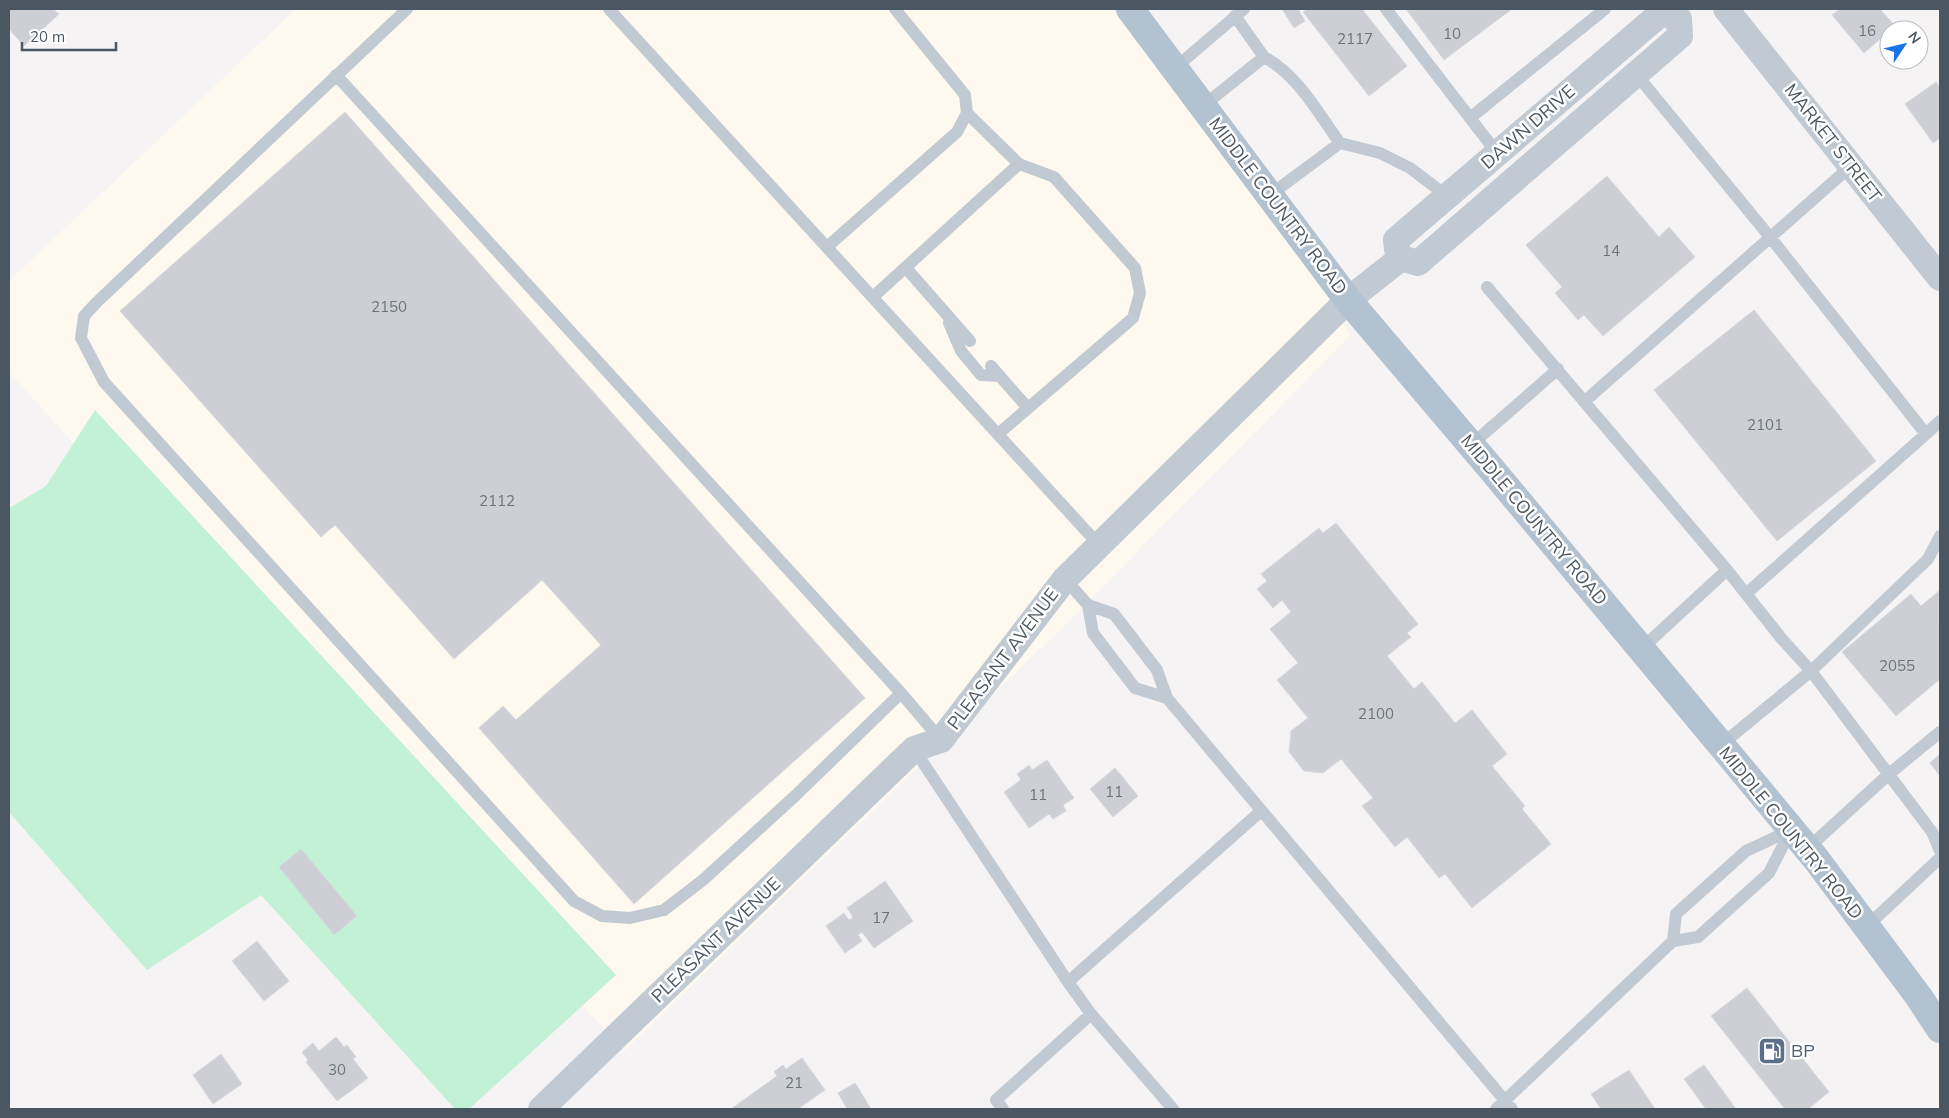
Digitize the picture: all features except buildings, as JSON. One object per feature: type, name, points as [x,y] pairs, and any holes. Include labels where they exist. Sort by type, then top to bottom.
[{"type":"main road","name":"MIDDLE COUNTRY ROAD","points":[[1130,9],[1348,300],[1799,840],[1919,997],[1940,1029]]},
{"type":"street","name":"MARKET STREET","points":[[1726,9],[1940,278]]},
{"type":"street","name":"DAWN DRIVE","points":[[1685,14],[1680,36],[1636,74],[1418,263],[1401,258],[1396,240],[1497,153],[1659,15],[1685,14]]},
{"type":"street","points":[[1348,300],[1401,258]]},
{"type":"street","name":"PLEASANT AVENUE","points":[[541,1109],[914,749],[942,740],[1065,578],[1348,300]]},
{"type":"lane","points":[[407,9],[84,316],[81,338],[104,382],[574,901],[602,916],[630,918],[664,910],[703,880],[795,796],[901,693]]},
{"type":"lane","points":[[608,9],[1099,545]]},
{"type":"lane","points":[[826,247],[956,132],[967,113],[965,96],[895,9]]},
{"type":"lane","points":[[1386,9],[1497,153]]},
{"type":"lane","points":[[1470,118],[1605,9]]},
{"type":"lane","points":[[1175,68],[1240,13],[1264,57],[1279,65],[1296,83],[1340,143],[1380,153],[1410,168],[1447,196]]},
{"type":"lane","points":[[1203,106],[1264,57]]},
{"type":"lane","points":[[1636,74],[1770,237],[1926,434]]},
{"type":"lane","points":[[336,75],[942,740]]},
{"type":"lane","points":[[967,113],[1019,164],[1054,177],[1135,268],[1140,293],[1133,318],[1027,407],[998,434]]},
{"type":"lane","points":[[1270,195],[1340,143]]},
{"type":"lane","points":[[873,297],[1019,164]]},
{"type":"lane","points":[[1585,402],[1851,166]]},
{"type":"lane","points":[[906,268],[970,341]]},
{"type":"lane","points":[[1487,286],[1747,593],[1781,638],[1811,671],[1932,832],[1940,851]]},
{"type":"lane","points":[[944,312],[961,351],[981,375],[995,371],[1027,407]]},
{"type":"lane","points":[[1471,445],[1558,369]]},
{"type":"lane","points":[[1747,593],[1940,421]]},
{"type":"lane","points":[[1721,745],[1811,671],[1928,559],[1940,540]]},
{"type":"lane","points":[[1640,650],[1727,570]]},
{"type":"lane","points":[[1065,578],[1088,605],[1093,633],[1135,688],[1167,698]]},
{"type":"lane","points":[[1088,605],[1114,614],[1157,670],[1167,698],[1504,1107],[1673,941],[1698,937],[1768,873],[1799,840],[1889,774],[1940,732]]},
{"type":"lane","points":[[914,749],[1091,1014],[1173,1109]]},
{"type":"lane","points":[[1068,982],[1261,810]]},
{"type":"lane","points":[[1673,941],[1676,914],[1746,851],[1799,840]]},
{"type":"lane","points":[[1866,927],[1940,858]]},
{"type":"lane","points":[[1003,1109],[996,1100],[1091,1014]]},
{"type":"shaded area","points":[[296,9],[1116,9],[1324,292],[1350,336],[1070,620],[624,1051],[9,372],[9,281]]},
{"type":"green space","points":[[95,410],[616,975],[469,1109],[455,1109],[261,895],[147,970],[9,812],[9,508],[46,486]]},
{"type":"place","name":"BP","points":[[1772,1051]]}]
